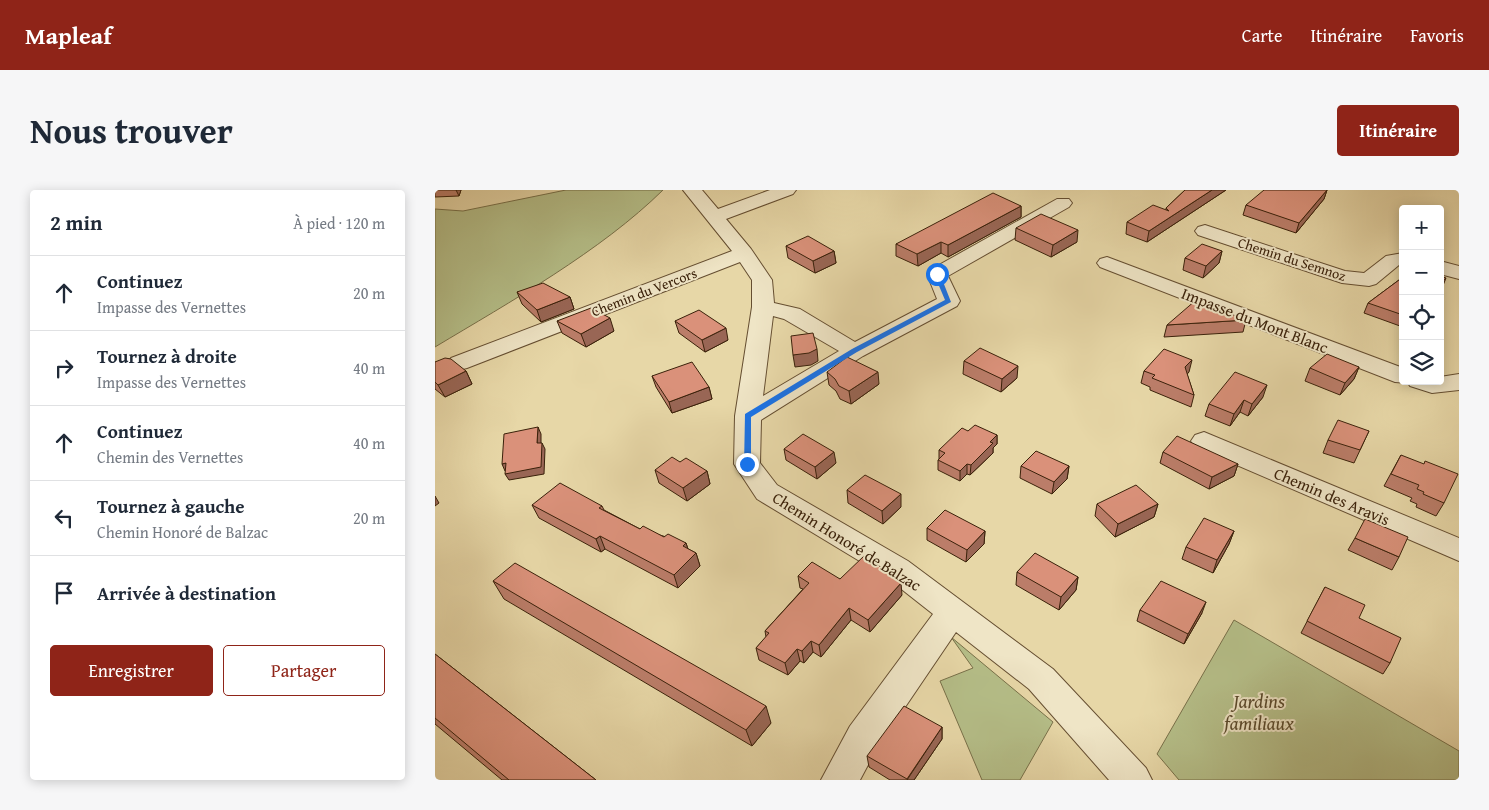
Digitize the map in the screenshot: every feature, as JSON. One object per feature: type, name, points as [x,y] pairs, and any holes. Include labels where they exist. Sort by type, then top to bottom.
[{"type":"street","name":"Chemin Honoré de Balzac","points":[[692,190],[744,253],[762,280],[763,307],[748,416],[747,464],[767,492],[897,569],[1041,679],[1133,780]]},
{"type":"street","points":[[714,217],[787,190]]},
{"type":"street","points":[[748,416],[855,351],[949,301],[937,274],[1063,203]]},
{"type":"street","name":"Chemin du Semnoz","points":[[1205,231],[1342,277],[1369,280],[1393,260],[1399,259]]},
{"type":"street","name":"Chemin du Vercors","points":[[459,364],[744,253]]},
{"type":"street","name":"Impasse du Mont Blanc","points":[[1107,263],[1399,375]]},
{"type":"street","points":[[1444,268],[1459,273]]},
{"type":"street","points":[[763,307],[792,314],[855,351]]},
{"type":"street","points":[[1444,384],[1459,382]]},
{"type":"street","name":"Chemin des Aravis","points":[[1204,442],[1459,550]]},
{"type":"street","points":[[840,780],[863,738],[953,610]]},
{"type":"green space","points":[[566,190],[663,190],[612,234],[583,255],[524,294],[435,347],[435,209],[463,211]]},
{"type":"green space","name":"Jardins familiaux","points":[[1234,620],[1459,751],[1459,780],[1179,780],[1157,754]]},
{"type":"green space","points":[[951,637],[1053,722],[1020,780],[982,780],[940,681],[973,668]]},
{"type":"building","points":[[1185,190],[1212,190],[1149,231],[1127,222],[1153,205],[1169,211],[1166,208]]},
{"type":"building","points":[[1264,190],[1327,190],[1299,223],[1246,205]]},
{"type":"building","points":[[993,193],[1021,206],[948,245],[941,242],[917,254],[896,244]]},
{"type":"building","points":[[1041,214],[1078,230],[1053,245],[1016,228]]},
{"type":"building","points":[[808,236],[834,251],[813,261],[786,246]]},
{"type":"building","points":[[1202,244],[1222,251],[1206,266],[1185,258]]},
{"type":"building","points":[[1399,280],[1399,314],[1368,303]]},
{"type":"building","points":[[543,283],[570,297],[537,310],[517,292]]},
{"type":"building","points":[[1196,300],[1246,320],[1167,325]]},
{"type":"building","points":[[591,308],[610,318],[581,334],[557,321]]},
{"type":"building","points":[[699,310],[726,328],[702,340],[675,321]]},
{"type":"building","points":[[813,333],[817,349],[809,353],[793,355],[791,336]]},
{"type":"building","points":[[980,348],[1018,366],[1002,379],[964,361]]},
{"type":"building","points":[[1164,349],[1192,360],[1185,367],[1194,395],[1152,378],[1155,375],[1144,371]]},
{"type":"building","points":[[1327,354],[1359,367],[1345,383],[1310,368]]},
{"type":"building","points":[[847,357],[878,372],[849,391],[839,386],[835,379],[827,372]]},
{"type":"building","points":[[445,358],[451,359],[466,371],[438,385],[435,382],[435,362]]},
{"type":"building","points":[[692,362],[709,387],[669,402],[652,376]]},
{"type":"building","points":[[1235,372],[1267,385],[1252,404],[1244,400],[1234,414],[1209,404]]},
{"type":"building","points":[[1338,420],[1369,431],[1360,450],[1328,440]]},
{"type":"building","points":[[975,425],[997,435],[990,442],[993,443],[971,465],[967,464],[960,471],[938,460],[945,453],[939,450],[962,428],[968,431]]},
{"type":"building","points":[[538,427],[537,443],[542,443],[541,467],[505,474],[506,463],[502,464],[504,434]]},
{"type":"building","points":[[803,434],[834,452],[815,467],[784,449]]},
{"type":"building","points":[[1177,436],[1238,464],[1212,477],[1163,452]]},
{"type":"building","points":[[1036,451],[1069,466],[1054,482],[1021,466]]},
{"type":"building","points":[[1401,455],[1424,464],[1425,461],[1458,474],[1444,503],[1423,494],[1424,492],[1417,489],[1419,485],[1391,474]]},
{"type":"building","points":[[672,457],[680,462],[686,458],[707,471],[683,488],[655,470]]},
{"type":"building","points":[[865,475],[901,494],[882,511],[847,490]]},
{"type":"building","points":[[560,483],[602,506],[599,508],[640,529],[643,526],[664,537],[668,534],[686,543],[683,546],[696,553],[674,575],[600,536],[596,539],[532,505]]},
{"type":"building","points":[[1136,485],[1158,504],[1118,524],[1097,504]]},
{"type":"building","points":[[945,510],[985,531],[967,550],[927,528]]},
{"type":"building","points":[[1204,518],[1234,531],[1217,560],[1186,547]]},
{"type":"building","points":[[1365,519],[1408,537],[1399,557],[1355,538]]},
{"type":"building","points":[[1035,553],[1078,577],[1061,597],[1017,572]]},
{"type":"building","points":[[865,555],[901,583],[868,620],[849,608],[819,645],[811,641],[802,651],[797,649],[785,663],[756,648],[769,633],[765,631],[809,583],[798,576],[812,562],[840,579]]},
{"type":"building","points":[[515,563],[766,706],[746,730],[493,581]]},
{"type":"building","points":[[1161,581],[1206,602],[1188,634],[1140,610]]},
{"type":"building","points":[[1325,587],[1365,605],[1359,618],[1401,638],[1390,663],[1307,621]]},
{"type":"building","points":[[435,654],[596,780],[509,780],[435,718]]},
{"type":"building","points":[[904,706],[942,727],[907,779],[867,756]]},
{"type":"route","points":[[747,464],[748,416],[855,351],[949,301],[937,274]]}]
